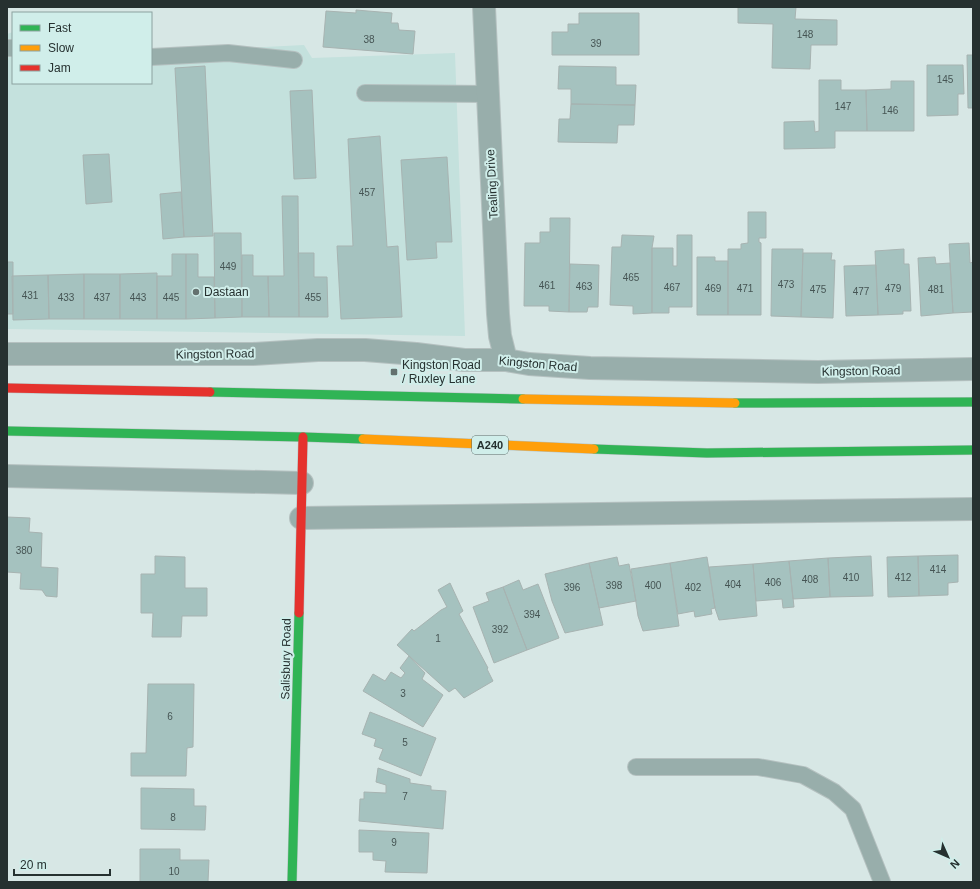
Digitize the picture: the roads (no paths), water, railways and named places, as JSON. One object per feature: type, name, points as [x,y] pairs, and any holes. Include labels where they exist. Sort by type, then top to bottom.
[{"type":"main road","points":[[7,379],[24,388]]},
{"type":"main road","points":[[7,388],[712,403],[973,402]]},
{"type":"main road","name":"A240","points":[[7,431],[303,437],[707,453],[973,450]]},
{"type":"main road","name":"Salisbury Road","points":[[292,882],[303,437]]},
{"type":"street","name":"Tealing Drive","points":[[484,7],[498,314],[500,336],[506,360]]},
{"type":"street","name":"Kingston Road","points":[[7,354],[252,354],[318,350],[365,350],[464,360],[506,360],[529,364],[598,368],[818,372],[973,369]]},
{"type":"street","points":[[7,476],[302,483]]},
{"type":"street","points":[[301,518],[973,509]]},
{"type":"lane","points":[[152,57],[228,53],[294,60]]},
{"type":"lane","points":[[365,92],[488,94]]},
{"type":"lane","points":[[636,767],[758,767],[803,775],[834,792],[853,809],[882,882]]},
{"type":"place","name":"Dastaan","points":[[196,292]]},
{"type":"place","name":"Kingston Road / Ruxley Lane","points":[[394,372]]}]
